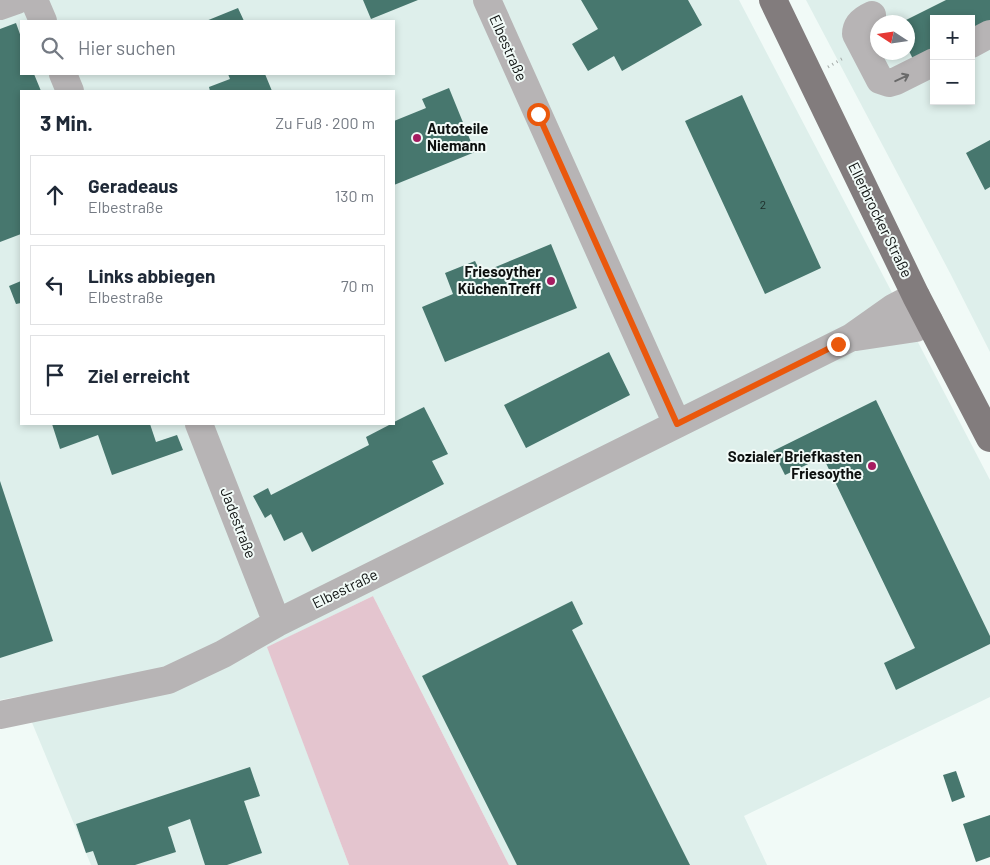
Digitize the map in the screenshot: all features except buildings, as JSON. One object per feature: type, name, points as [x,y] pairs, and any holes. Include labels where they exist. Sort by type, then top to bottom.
[{"type":"main road","name":"Ellerbrocker Straße","points":[[773,0],[916,296],[990,438]]},
{"type":"street","points":[[0,6],[17,0]]},
{"type":"street","points":[[34,0],[43,20]]},
{"type":"street","name":"Elbestraße","points":[[487,0],[677,424]]},
{"type":"street","points":[[870,16],[856,28],[856,34],[880,80],[889,83],[896,81],[930,64]]},
{"type":"street","points":[[975,42],[990,34]]},
{"type":"street","points":[[63,75],[70,90]]},
{"type":"street","name":"Elbestraße","points":[[0,716],[168,680],[223,654],[277,622],[852,337],[894,308],[916,296]]},
{"type":"street","name":"Elbestraße","points":[[852,337],[916,328],[929,322]]},
{"type":"street","name":"Jadestraße","points":[[199,425],[277,622]]},
{"type":"shaded area","points":[[0,0],[739,0],[990,480],[990,697],[744,816],[767,865],[509,865],[373,596],[268,647],[349,865],[91,865],[21,696],[0,700]]},
{"type":"shaded area","points":[[806,0],[990,0],[990,352],[950,273]]},
{"type":"shaded area","points":[[373,596],[509,865],[349,865],[267,647]]},
{"type":"place","name":"Autoteile Niemann","points":[[417,138]]},
{"type":"place","name":"Friesoyther KüchenTreff","points":[[551,281]]},
{"type":"place","name":"Sozialer Briefkasten Friesoythe","points":[[872,466]]},
{"type":"route","points":[[538,114],[677,424],[838,344]]}]
